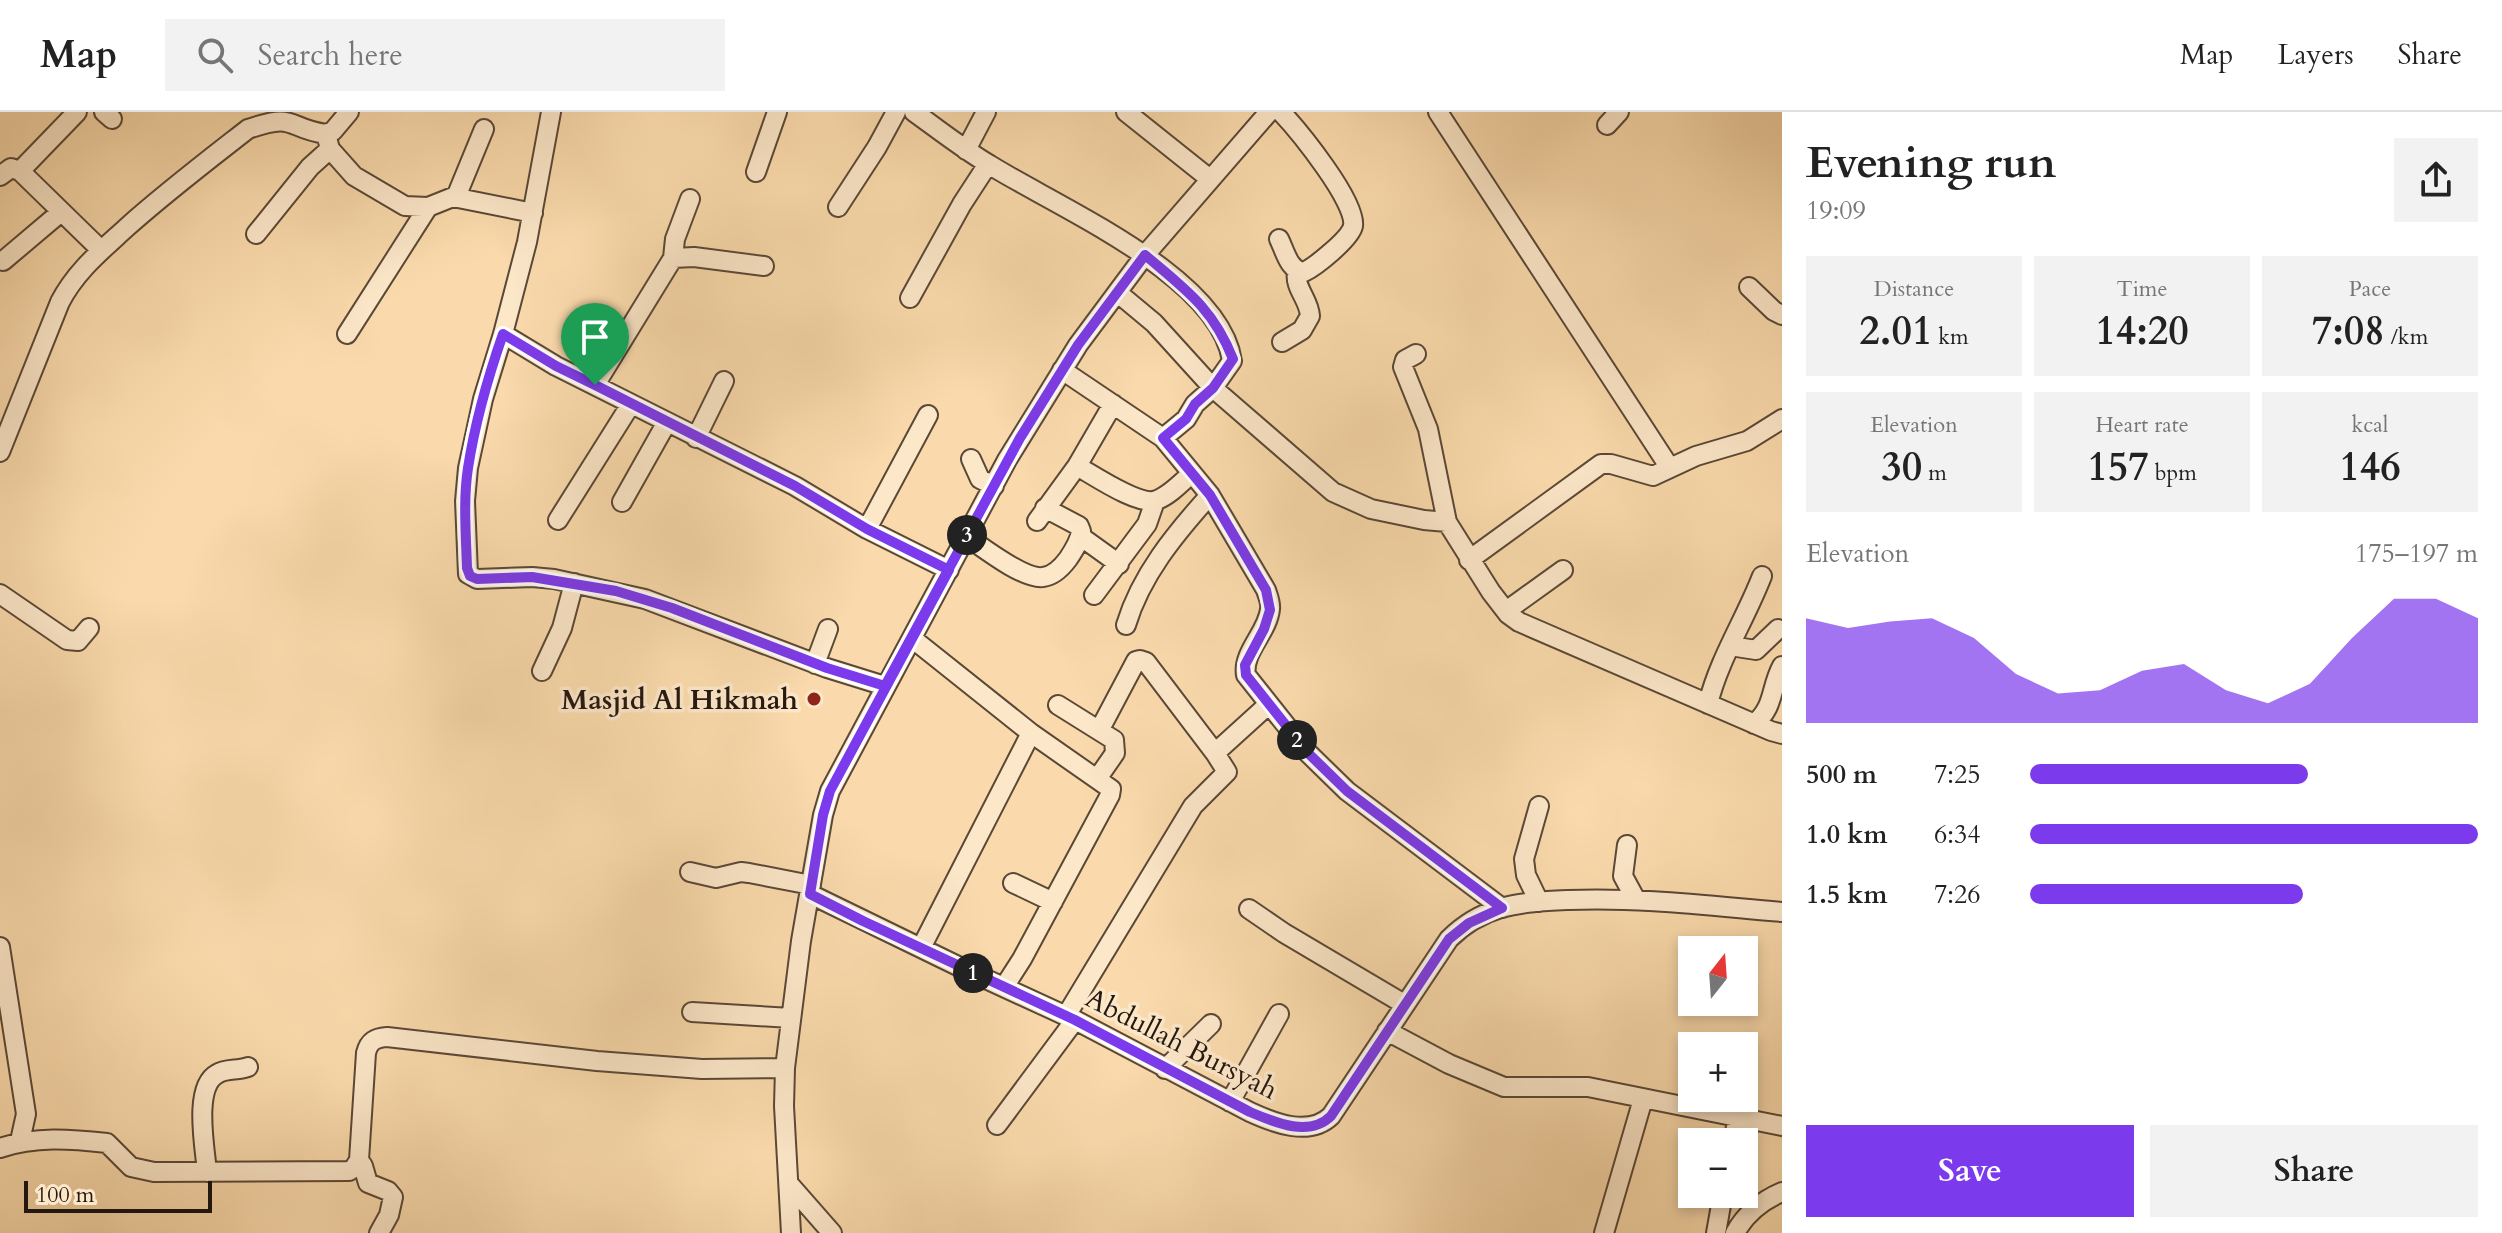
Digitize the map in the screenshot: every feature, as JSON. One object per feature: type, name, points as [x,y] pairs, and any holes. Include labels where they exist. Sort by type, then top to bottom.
[{"type":"street","points":[[20,171],[77,112]]},
{"type":"street","points":[[256,234],[349,112]]},
{"type":"street","points":[[551,112],[533,213],[503,334],[483,399],[468,468],[465,501],[468,574],[477,579],[532,577],[616,591],[672,608],[815,664],[885,686]]},
{"type":"street","points":[[756,172],[777,112]]},
{"type":"street","points":[[838,207],[896,112]]},
{"type":"street","points":[[914,112],[988,164],[1145,255],[1201,303],[1222,334],[1233,359],[1186,419],[1163,438]]},
{"type":"street","points":[[966,150],[986,112]]},
{"type":"street","points":[[1126,112],[1210,179]]},
{"type":"street","points":[[791,1233],[785,1068],[826,802],[1013,449],[1062,370],[1145,255],[1269,112]]},
{"type":"street","points":[[1281,112],[1303,135],[1329,172],[1353,220],[1348,237],[1308,271],[1297,272]]},
{"type":"street","points":[[1438,112],[1670,468]]},
{"type":"street","points":[[0,452],[60,302],[73,280],[101,250],[157,200],[248,129],[270,117],[285,114],[321,134],[347,170],[405,206],[428,207],[446,198],[456,197],[533,213]]},
{"type":"street","points":[[456,197],[484,129]]},
{"type":"street","points":[[910,298],[988,164]]},
{"type":"street","points":[[0,176],[11,168],[20,171],[101,250]]},
{"type":"street","points":[[595,385],[673,258],[675,239],[690,199]]},
{"type":"street","points":[[347,334],[428,207]]},
{"type":"street","points":[[3,261],[61,212]]},
{"type":"street","points":[[1279,239],[1297,272]]},
{"type":"street","points":[[673,258],[694,257],[764,266]]},
{"type":"street","points":[[1282,342],[1302,330],[1310,316],[1296,281],[1297,272]]},
{"type":"street","points":[[1749,287],[1782,315]]},
{"type":"street","points":[[1118,293],[1154,323],[1213,388],[1324,485],[1343,498],[1371,509],[1447,522]]},
{"type":"street","points":[[503,334],[556,366],[795,486],[867,529],[949,570]]},
{"type":"street","points":[[1416,354],[1405,360],[1403,367],[1428,429],[1447,522],[1469,560],[1506,611],[1519,622],[1782,734]]},
{"type":"street","points":[[1062,370],[1163,438],[1210,495],[1266,590],[1270,610],[1244,670],[1249,681],[1308,753],[1347,791],[1502,908]]},
{"type":"street","points":[[696,438],[724,381]]},
{"type":"street","points":[[558,520],[631,404]]},
{"type":"street","points":[[966,536],[1016,569],[1042,577],[1050,575],[1062,565],[1080,536],[1079,526],[1041,514],[1077,466],[1113,404]]},
{"type":"street","points":[[867,529],[928,415]]},
{"type":"street","points":[[1469,560],[1601,464],[1611,464],[1649,476],[1711,451],[1747,441],[1782,419]]},
{"type":"street","points":[[622,502],[667,422]]},
{"type":"street","points":[[971,459],[980,479],[994,486]]},
{"type":"street","points":[[1077,466],[1137,498],[1155,501]]},
{"type":"street","points":[[1094,595],[1147,524],[1155,501],[1192,473]]},
{"type":"street","points":[[1126,625],[1136,598],[1173,536],[1210,495]]},
{"type":"street","points":[[1080,536],[1119,564]]},
{"type":"street","points":[[1506,611],[1563,570]]},
{"type":"street","points":[[1708,704],[1715,675],[1762,576]]},
{"type":"street","points":[[542,671],[562,628],[574,583]]},
{"type":"street","points":[[0,594],[67,640],[78,641],[89,628]]},
{"type":"street","points":[[815,664],[828,629]]},
{"type":"street","points":[[1730,646],[1756,650],[1778,629]]},
{"type":"street","points":[[913,639],[1031,733],[1110,787],[1110,795],[1004,987]]},
{"type":"street","points":[[997,1125],[1071,1018],[1193,806],[1227,772],[1146,662],[1136,661],[1100,729]]},
{"type":"street","points":[[1754,724],[1766,713],[1772,686],[1782,666]]},
{"type":"street","points":[[1215,753],[1269,704]]},
{"type":"street","points":[[1058,705],[1114,740],[1115,753],[1097,779]]},
{"type":"street","points":[[921,948],[1031,733]]},
{"type":"street","points":[[1539,806],[1525,852],[1524,868],[1539,902]]},
{"type":"street","points":[[1627,845],[1623,876],[1636,900]]},
{"type":"street","name":"Abdullah Bursyah","points":[[690,872],[716,878],[749,873],[811,890],[921,948],[1071,1018],[1230,1102],[1278,1122],[1300,1127],[1320,1124],[1331,1116],[1449,939],[1469,923],[1502,908],[1539,902],[1636,900],[1782,912]]},
{"type":"street","points":[[1013,883],[1053,902]]},
{"type":"street","points":[[1249,909],[1404,1004]]},
{"type":"street","points":[[0,947],[26,1114],[20,1141]]},
{"type":"street","points":[[692,1012],[791,1018]]},
{"type":"street","points":[[1230,1102],[1279,1014]]},
{"type":"street","points":[[1165,1069],[1211,1024]]},
{"type":"street","points":[[1387,1031],[1449,1064],[1501,1086],[1588,1087],[1782,1126]]},
{"type":"street","points":[[379,1233],[389,1215],[393,1197],[388,1191],[368,1183],[359,1160],[366,1053],[369,1044],[377,1038],[702,1069],[785,1068]]},
{"type":"street","points":[[207,1172],[203,1099],[206,1084],[220,1072],[248,1067]]},
{"type":"street","points":[[1604,1233],[1643,1099]]},
{"type":"street","points":[[1736,1128],[1738,1117]]},
{"type":"street","points":[[0,1148],[20,1141],[43,1139],[107,1143],[137,1170],[154,1172],[335,1172],[352,1170],[359,1160]]},
{"type":"street","points":[[789,1184],[832,1233]]},
{"type":"street","points":[[1735,1233],[1758,1205],[1782,1192]]},
{"type":"street","points":[[1716,1233],[1720,1208]]},
{"type":"place","name":"Masjid Al Hikmah","points":[[814,699]]},
{"type":"route","points":[[595,385],[503,334],[483,399],[468,468],[465,501],[468,574],[477,579],[554,579],[616,591],[672,608],[827,668],[885,686],[913,639],[1020,438],[1078,345],[1145,255],[1201,303],[1216,323],[1233,359],[1186,419],[1163,438],[1210,495],[1266,590],[1270,610],[1264,629],[1245,665],[1249,681],[1308,753],[1347,791],[1502,908],[1469,923],[1449,939],[1331,1116],[1308,1128],[1266,1119],[1250,1112],[1075,1020],[810,894],[830,791],[885,686],[949,570],[867,529],[795,486],[595,385]]}]
